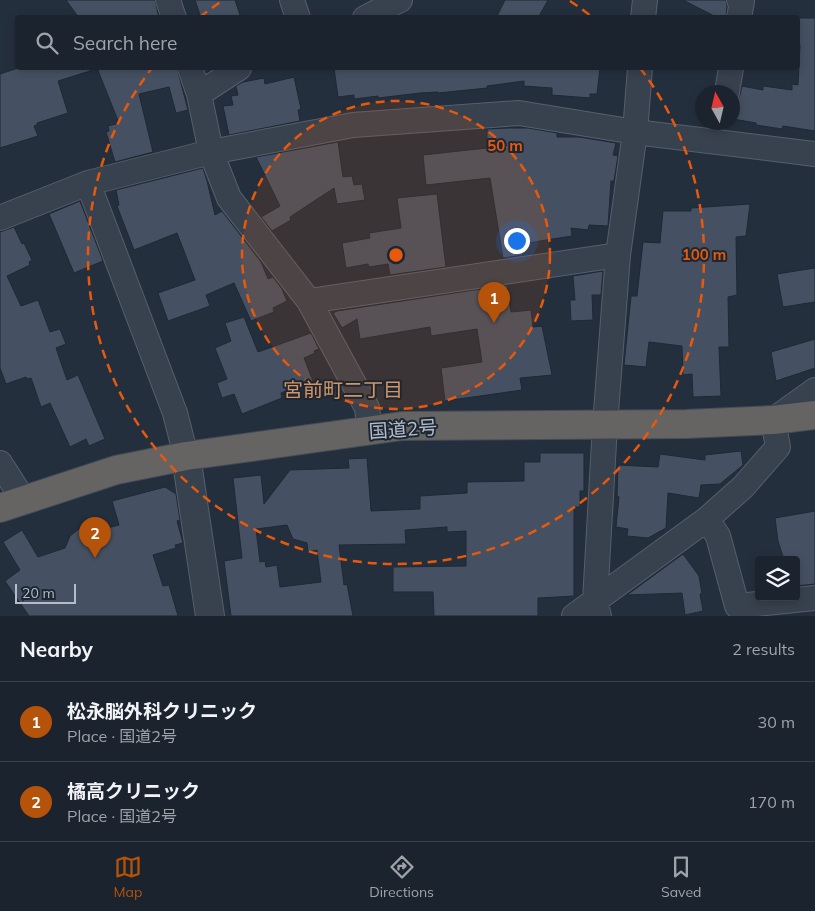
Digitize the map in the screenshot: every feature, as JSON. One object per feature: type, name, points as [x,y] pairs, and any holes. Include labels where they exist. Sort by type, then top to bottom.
[{"type":"highway","name":"国道2号","points":[[12,504],[116,470],[186,456],[402,426],[686,424],[773,420],[815,415]]},
{"type":"street","points":[[168,0],[173,15]]},
{"type":"street","points":[[292,0],[297,15]]},
{"type":"street","points":[[371,15],[400,0]]},
{"type":"street","points":[[644,15],[645,0]]},
{"type":"street","points":[[740,0],[742,1],[740,15]]},
{"type":"street","points":[[191,70],[199,94],[211,152],[229,198],[309,301],[367,408],[370,431]]},
{"type":"street","points":[[199,94],[236,70]]},
{"type":"street","points":[[597,608],[605,425],[618,255],[636,132],[640,70]]},
{"type":"street","points":[[728,85],[731,70]]},
{"type":"street","points":[[0,218],[88,183],[211,152],[353,125],[519,113],[636,132],[721,132],[815,154]]},
{"type":"street","points":[[88,183],[175,413],[186,456],[210,616]]},
{"type":"street","points":[[309,301],[618,255]]},
{"type":"street","points":[[574,616],[597,608],[707,519],[743,486],[778,447],[773,420],[815,390]]},
{"type":"street","points":[[0,464],[12,504]]},
{"type":"street","points":[[707,519],[718,536],[738,606],[815,598]]},
{"type":"building","points":[[66,0],[155,0],[158,15],[77,15]]},
{"type":"building","points":[[195,0],[235,0],[240,15],[200,15]]},
{"type":"building","points":[[505,0],[548,0],[540,15],[498,15]]},
{"type":"building","points":[[683,0],[726,0],[726,15],[712,15]]},
{"type":"building","points":[[800,18],[815,18],[815,131],[783,126],[782,129],[740,120],[742,86],[763,90],[763,86],[792,90],[792,84],[798,85],[800,70]]},
{"type":"building","points":[[15,69],[90,71],[58,81],[68,113],[37,123],[34,126],[38,136],[0,148],[0,74]]},
{"type":"building","points":[[98,70],[178,70],[188,110],[176,113],[169,87],[139,94],[153,152],[115,162],[106,132],[109,131],[108,126],[119,123]]},
{"type":"building","points":[[334,70],[600,70],[597,94],[590,94],[590,98],[552,95],[552,88],[524,86],[524,81],[487,86],[487,88],[438,93],[354,99],[354,95],[338,97]]},
{"type":"building","points":[[294,77],[301,109],[298,110],[300,121],[229,135],[223,106],[233,105],[231,96],[238,95],[236,86],[243,82],[264,78],[265,84]]},
{"type":"building","points":[[528,128],[557,133],[557,137],[579,137],[616,143],[613,155],[618,156],[614,181],[611,181],[608,226],[589,225],[588,230],[571,228],[572,236],[521,244],[523,255],[503,258],[490,178],[426,185],[423,155],[487,148],[487,129]]},
{"type":"building","points":[[338,142],[343,177],[352,176],[354,185],[362,184],[365,200],[337,204],[334,188],[290,217],[291,220],[272,231],[261,217],[280,206],[256,157]]},
{"type":"building","points":[[203,168],[215,215],[222,211],[261,262],[268,279],[273,277],[282,289],[287,301],[273,308],[274,312],[251,321],[234,283],[206,295],[210,306],[168,321],[158,293],[195,280],[177,233],[134,250],[117,206],[119,205],[116,190]]},
{"type":"building","points":[[437,194],[446,267],[390,275],[388,264],[369,267],[368,264],[346,268],[342,243],[370,238],[369,233],[401,228],[397,198]]},
{"type":"building","points":[[80,201],[103,261],[74,273],[49,214]]},
{"type":"building","points":[[750,204],[746,236],[736,237],[737,295],[728,297],[729,347],[719,347],[721,396],[693,397],[692,374],[683,375],[682,346],[649,342],[646,367],[624,365],[631,296],[637,296],[643,242],[660,243],[663,211],[691,211],[691,208]]},
{"type":"building","points":[[14,227],[32,260],[29,262],[30,265],[7,276],[21,306],[38,300],[50,332],[60,329],[66,344],[56,348],[67,380],[78,375],[105,439],[89,446],[86,439],[70,447],[50,403],[41,407],[31,378],[27,379],[26,377],[6,384],[0,368],[0,232]]},
{"type":"building","points":[[815,268],[815,302],[783,307],[777,274]]},
{"type":"building","points":[[603,271],[601,295],[592,295],[593,320],[571,321],[570,300],[575,300],[573,276]]},
{"type":"building","points":[[507,285],[511,312],[531,310],[533,327],[542,326],[552,375],[520,378],[522,390],[445,401],[441,368],[482,362],[477,329],[431,336],[430,327],[360,339],[357,319],[342,328],[333,313],[337,311]]},
{"type":"building","points":[[244,317],[258,352],[311,333],[319,349],[304,358],[313,381],[281,393],[282,398],[242,414],[234,394],[222,398],[217,383],[227,379],[215,348],[231,341],[225,323]]},
{"type":"building","points":[[815,339],[815,368],[776,381],[771,352]]},
{"type":"building","points":[[741,451],[743,465],[720,484],[701,485],[699,498],[668,493],[666,528],[648,538],[627,536],[628,529],[616,527],[619,497],[617,496],[618,465],[658,467],[660,454],[705,460],[705,455]]},
{"type":"building","points":[[540,453],[584,453],[584,491],[580,491],[580,507],[574,507],[574,596],[538,598],[538,616],[434,616],[433,592],[393,592],[393,567],[466,566],[466,531],[447,532],[447,527],[405,530],[406,544],[339,545],[344,585],[347,584],[353,616],[231,616],[224,561],[242,558],[233,478],[261,475],[264,504],[290,470],[349,468],[348,459],[367,458],[371,511],[420,509],[420,496],[467,493],[467,482],[524,481],[524,462],[540,462]],"holes":[[[287,525],[293,539],[307,543],[308,552],[317,550],[321,582],[280,587],[277,565],[266,567],[265,561],[260,562],[256,529]]]},
{"type":"building","points":[[165,487],[176,494],[180,520],[177,521],[183,543],[175,545],[176,548],[153,555],[163,586],[169,585],[178,616],[29,616],[5,581],[20,570],[3,542],[22,530],[38,557],[65,548],[70,536],[80,528],[85,527],[96,531],[119,525],[112,501]]},
{"type":"building","points":[[815,511],[815,584],[800,586],[800,556],[783,556],[778,541],[775,518]]},
{"type":"building","points":[[683,554],[699,576],[703,611],[685,615],[682,593],[627,595]]},
{"type":"place","name":"松永脳外科クリニック","points":[[494,323]]},
{"type":"place","name":"橘高クリニック","points":[[95,558]]},
{"type":"district","name":"宮前町二丁目","points":[[343,389]]}]
